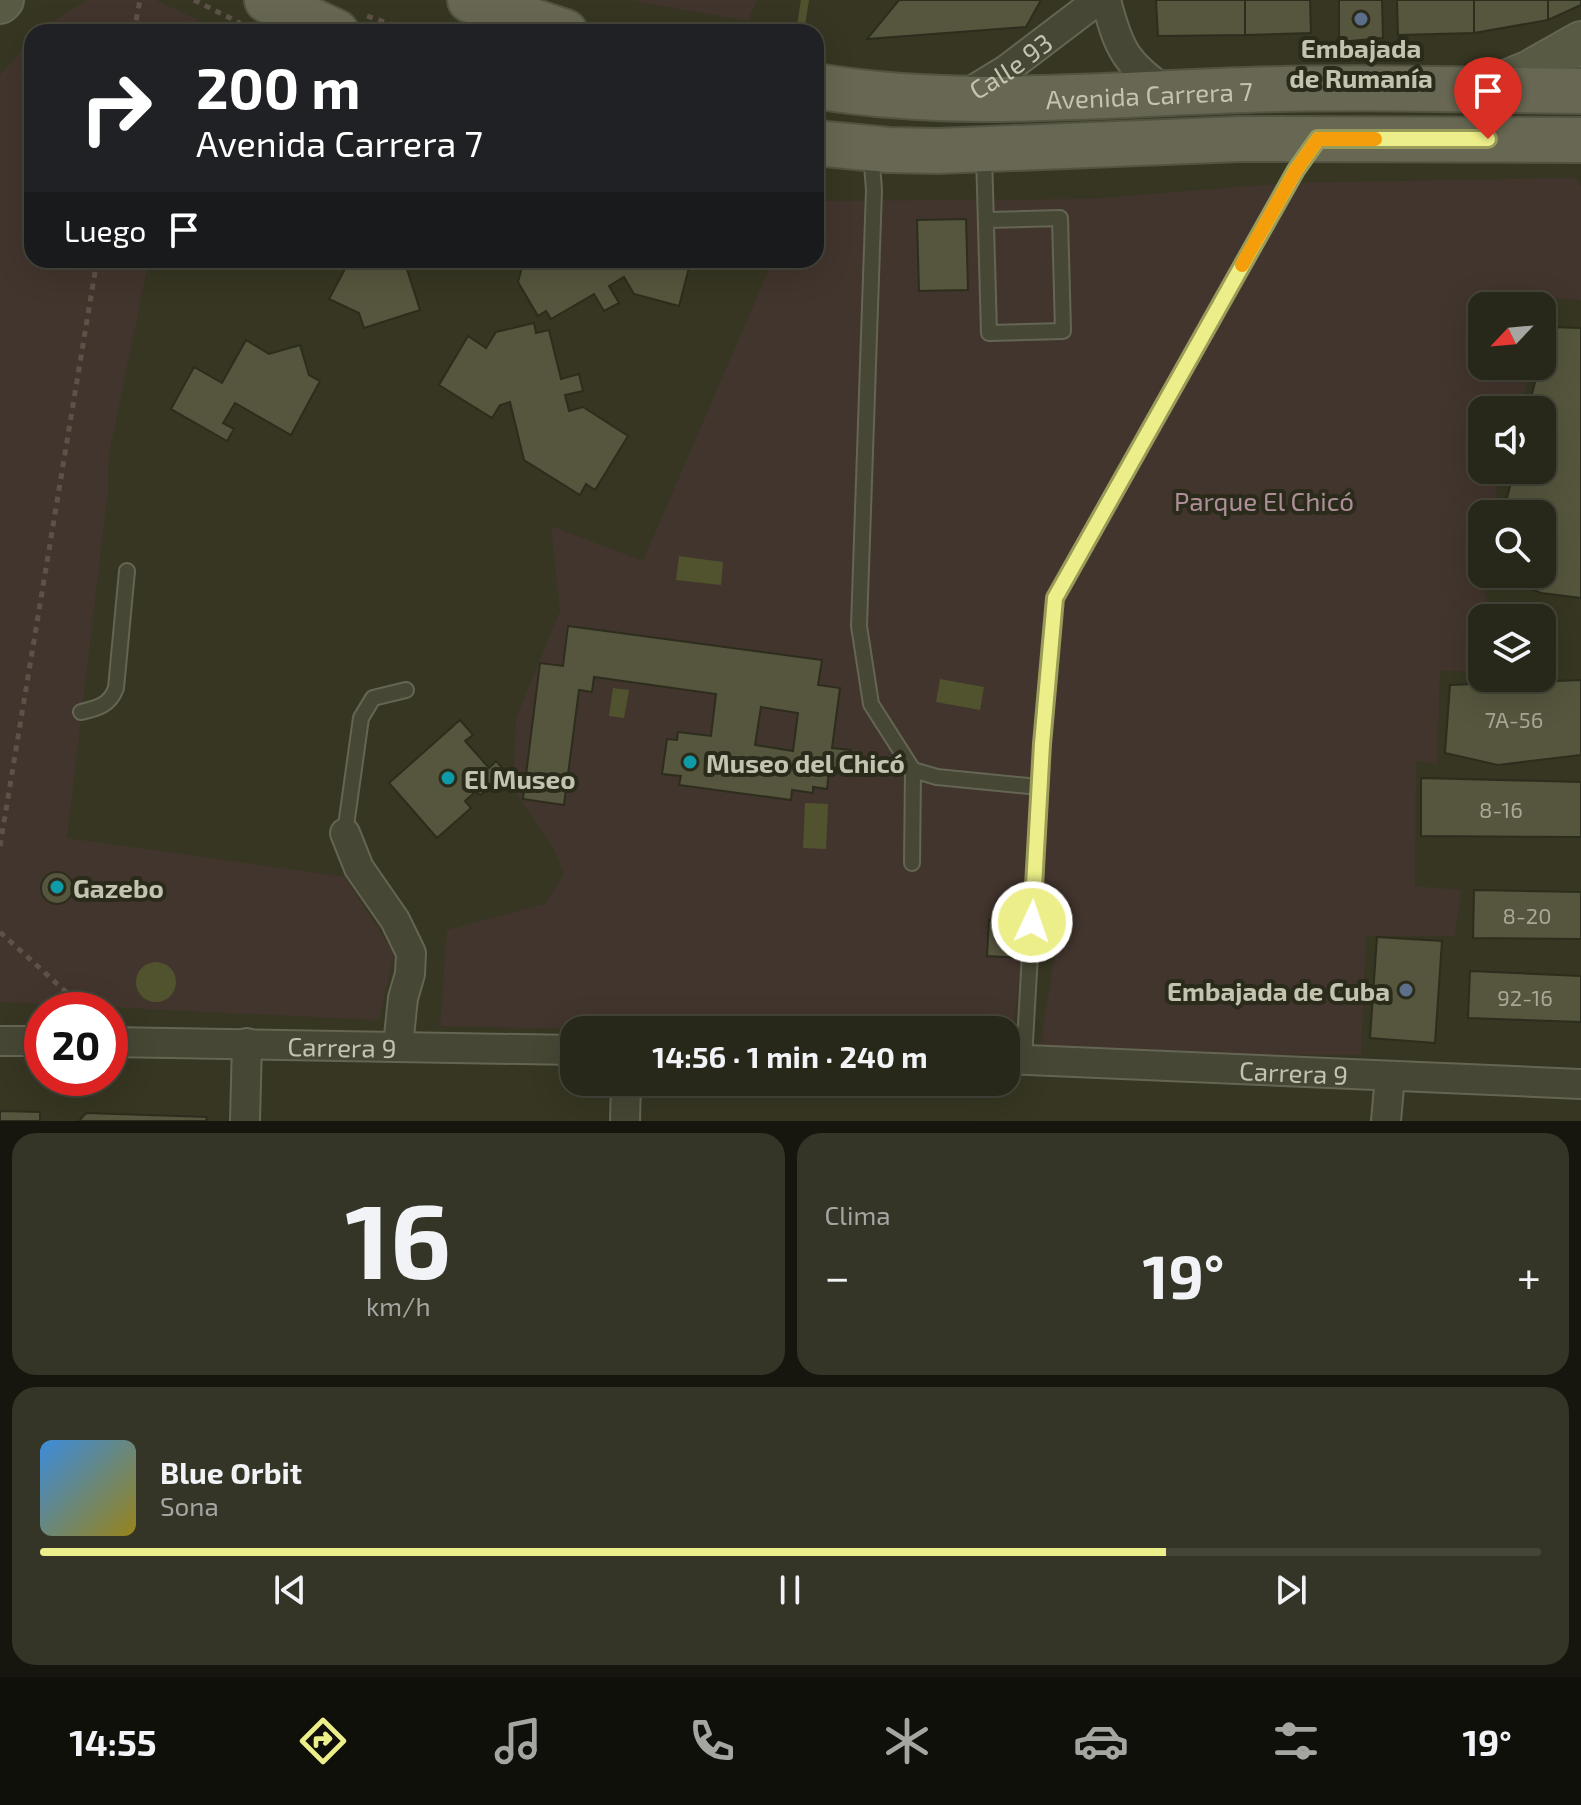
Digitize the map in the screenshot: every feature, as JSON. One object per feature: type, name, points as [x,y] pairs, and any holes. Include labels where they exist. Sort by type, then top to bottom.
[{"type":"main road","points":[[470,0],[541,24]]},
{"type":"main road","points":[[261,16],[298,24]]},
{"type":"main road","points":[[1482,91],[1530,71],[1581,42]]},
{"type":"main road","name":"Avenida Carrera 7","points":[[824,87],[958,99],[1345,88],[1581,91]]},
{"type":"main road","name":"Avenida Carrera 7","points":[[824,144],[870,148],[984,149],[1162,141],[1581,140]]},
{"type":"street","name":"Calle 93","points":[[958,99],[1006,70],[1098,0]]},
{"type":"street","points":[[1106,0],[1118,43],[1129,61],[1168,93]]},
{"type":"street","points":[[345,833],[359,868],[395,920],[411,953],[398,1046]]},
{"type":"street","points":[[0,1041],[24,1041]]},
{"type":"street","name":"Carrera 9","points":[[128,1042],[560,1050]]},
{"type":"street","points":[[245,1121],[247,1043]]},
{"type":"street","name":"Carrera 9","points":[[1020,1059],[1581,1084]]},
{"type":"street","points":[[1386,1121],[1390,1076]]},
{"type":"street","points":[[625,1121],[626,1096]]},
{"type":"lane","points":[[260,0],[261,16]]},
{"type":"lane","points":[[1019,1016],[1055,598],[1296,170],[1318,139]]},
{"type":"lane","points":[[870,148],[874,190],[859,626],[871,704],[913,770],[912,863]]},
{"type":"lane","points":[[984,149],[989,333],[1063,331],[1060,218],[986,220]]},
{"type":"lane","points":[[81,712],[100,707],[112,699],[116,688],[127,571]]},
{"type":"lane","points":[[345,833],[361,718],[373,698],[406,690]]},
{"type":"lane","points":[[913,770],[937,777],[1039,787]]},
{"type":"path","points":[[136,24],[140,0]]},
{"type":"path","points":[[194,0],[261,16]]},
{"type":"path","points":[[0,846],[96,268]]},
{"type":"path","points":[[0,932],[66,992]]},
{"type":"green space","points":[[87,0],[155,0],[197,19],[196,24],[48,24]]},
{"type":"green space","points":[[629,0],[757,0],[748,21]]},
{"type":"green space","points":[[24,49],[24,268],[147,268],[109,454],[108,490],[67,838],[345,877],[394,954],[379,1020],[128,1008],[128,992],[24,992],[24,1003],[0,1002],[0,75]]},
{"type":"green space","name":"Parque El Chicó","points":[[1575,178],[1581,186],[1581,300],[1556,298],[1556,292],[1468,292],[1468,380],[1528,380],[1523,396],[1468,396],[1468,484],[1498,484],[1494,500],[1468,500],[1468,588],[1483,588],[1489,604],[1468,604],[1468,671],[1440,671],[1437,764],[1416,761],[1415,886],[1461,890],[1455,936],[1366,936],[1361,1055],[1039,1054],[1060,923],[1024,921],[1015,1016],[560,1016],[560,1029],[440,1026],[447,930],[545,904],[564,874],[553,847],[513,788],[516,718],[560,611],[551,526],[643,561],[770,268],[824,268],[824,201],[1089,199],[1289,183]]},
{"type":"shaded area","points":[[679,556],[723,562],[721,585],[676,580]]},
{"type":"shaded area","points":[[940,679],[984,687],[980,710],[936,702]]},
{"type":"shaded area","points":[[613,688],[629,690],[624,718],[609,716]]},
{"type":"shaded area","points":[[805,803],[828,804],[826,849],[803,848]]},
{"type":"shaded area","points":[[156,962],[170,968],[176,982],[170,996],[156,1002],[142,996],[136,982],[142,968]]},
{"type":"building","points":[[899,0],[1041,0],[1026,27],[867,39]]},
{"type":"building","points":[[1156,0],[1245,0],[1245,35],[1158,36]]},
{"type":"building","points":[[1245,0],[1310,0],[1311,33],[1245,35]]},
{"type":"building","name":"Embajada de Rumanía","points":[[1339,0],[1382,0],[1383,38],[1339,42]]},
{"type":"building","points":[[1397,0],[1474,0],[1474,33],[1398,35]]},
{"type":"building","points":[[1474,0],[1548,0],[1548,20],[1474,33]]},
{"type":"building","points":[[1548,0],[1581,0],[1581,5],[1548,20]]},
{"type":"building","points":[[966,219],[968,290],[919,291],[917,220]]},
{"type":"building","points":[[407,268],[420,310],[364,328],[359,313],[329,299],[345,269]]},
{"type":"building","points":[[522,268],[689,268],[679,306],[634,294],[624,277],[609,286],[619,303],[604,311],[594,294],[551,319],[546,311],[538,316],[518,282]]},
{"type":"building","points":[[534,323],[536,333],[549,330],[561,379],[579,374],[583,391],[565,395],[569,411],[583,407],[628,436],[595,490],[586,484],[580,495],[524,460],[510,402],[500,405],[492,418],[439,385],[468,336],[486,348],[496,332]]},
{"type":"building","points":[[1556,327],[1581,328],[1581,598],[1541,593],[1529,588],[1556,588],[1556,500],[1506,500],[1510,484],[1556,484],[1556,396],[1532,396],[1536,380],[1556,380]]},
{"type":"building","points":[[246,340],[269,354],[300,345],[309,375],[320,381],[291,435],[235,403],[223,423],[234,429],[227,441],[171,409],[194,367],[222,383]]},
{"type":"building","points":[[568,626],[822,660],[818,685],[840,688],[832,748],[851,750],[847,773],[829,771],[827,789],[813,787],[813,793],[792,790],[791,800],[679,785],[681,776],[662,774],[667,739],[677,740],[678,732],[711,736],[716,694],[594,677],[592,692],[579,690],[564,805],[523,799],[540,663],[563,666]],"holes":[[[761,707],[798,713],[793,751],[755,745]]]},
{"type":"building","points":[[1581,680],[1581,755],[1498,765],[1445,753],[1450,685],[1468,684],[1468,692],[1556,692],[1556,681]]},
{"type":"building","name":"El Museo","points":[[460,720],[473,735],[465,741],[489,768],[496,761],[506,772],[481,795],[475,792],[465,801],[471,808],[437,838],[389,783]]},
{"type":"building","points":[[1421,778],[1581,782],[1581,837],[1421,836]]},
{"type":"building","name":"Gazebo","points":[[57,872],[69,876],[73,888],[69,900],[57,904],[45,900],[41,888],[45,876]]},
{"type":"building","points":[[1474,890],[1581,892],[1581,939],[1473,938]]},
{"type":"building","points":[[989,920],[1023,921],[1022,958],[987,956]]},
{"type":"building","name":"Embajada de Cuba","points":[[1377,937],[1442,941],[1435,1043],[1370,1038]]},
{"type":"building","points":[[1470,971],[1581,976],[1581,1022],[1468,1018]]},
{"type":"building","points":[[0,1111],[40,1112],[40,1121],[0,1121]]},
{"type":"building","points":[[86,1113],[207,1117],[206,1121],[79,1121]]},
{"type":"waterway","points":[[801,24],[805,0]]},
{"type":"slow traffic","points":[[1242,265],[1296,170],[1318,139],[1375,139]]},
{"type":"place","name":"Embajada de Rumanía","points":[[1361,19]]},
{"type":"place","name":"Museo del Chicó","points":[[690,762]]},
{"type":"place","name":"El Museo","points":[[448,778]]},
{"type":"place","name":"Gazebo","points":[[57,887]]},
{"type":"place","name":"Embajada de Cuba","points":[[1406,990]]},
{"type":"route","points":[[1032,922],[1042,744],[1055,598],[1296,170],[1318,139],[1488,139]]}]
